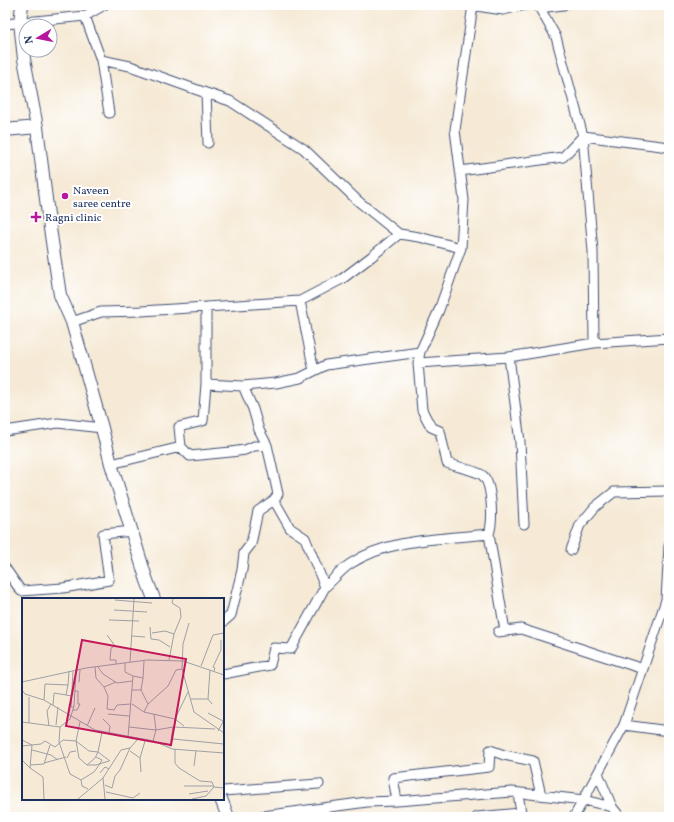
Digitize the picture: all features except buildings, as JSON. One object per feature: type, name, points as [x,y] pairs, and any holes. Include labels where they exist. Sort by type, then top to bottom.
[{"type":"main road","points":[[20,18],[22,5]]},
{"type":"main road","points":[[24,58],[37,127],[60,295],[72,322],[111,464],[154,598]]},
{"type":"main road","points":[[5,130],[37,127]]},
{"type":"main road","points":[[221,800],[228,817]]},
{"type":"street","points":[[58,18],[85,16],[104,5]]},
{"type":"street","points":[[526,5],[503,10],[472,5],[455,130],[464,200],[461,248],[439,310],[420,352],[418,363],[422,410],[431,427],[440,431],[447,463],[482,474],[488,482],[492,527],[489,534],[501,632],[521,629],[643,669]]},
{"type":"street","points":[[563,5],[538,6],[556,37],[583,136],[593,251],[594,343]]},
{"type":"street","points":[[85,16],[101,60],[109,113]]},
{"type":"street","points":[[5,24],[18,22]]},
{"type":"street","points":[[101,60],[130,66],[206,94],[230,101],[304,149],[358,201],[399,234],[420,237],[461,248]]},
{"type":"street","points":[[206,94],[208,143]]},
{"type":"street","points":[[460,171],[563,157],[583,136]]},
{"type":"street","points":[[583,136],[669,146]]},
{"type":"street","points":[[72,322],[101,312],[141,312],[300,301],[342,279],[371,258],[399,234]]},
{"type":"street","points":[[300,301],[314,371]]},
{"type":"street","points":[[206,307],[206,384],[203,421],[179,427],[182,447],[190,456],[231,452],[245,450],[254,446],[267,445]]},
{"type":"street","points":[[418,363],[509,357],[594,343],[669,338]]},
{"type":"street","points":[[206,384],[243,386],[276,383],[300,378],[326,365],[420,352]]},
{"type":"street","points":[[509,357],[520,442],[524,524]]},
{"type":"street","points":[[224,621],[231,615],[242,570],[244,553],[251,544],[258,510],[274,500],[278,494],[267,445],[259,430],[254,409],[243,386]]},
{"type":"street","points":[[5,431],[58,424],[102,428]]},
{"type":"street","points":[[111,464],[182,447]]},
{"type":"street","points":[[571,550],[580,525],[595,507],[614,492],[669,491]]},
{"type":"street","points":[[274,500],[290,528],[305,538],[325,587]]},
{"type":"street","points":[[5,568],[21,590],[63,588],[109,580],[102,534],[132,531]]},
{"type":"street","points":[[224,674],[270,665],[274,648],[291,649],[325,587],[349,564],[371,553],[413,542],[489,534]]},
{"type":"street","points":[[574,817],[624,725],[666,600],[669,546]]},
{"type":"street","points":[[624,725],[669,731]]},
{"type":"street","points":[[397,801],[393,778],[489,767],[490,750],[504,755],[533,761],[541,795]]},
{"type":"street","points":[[598,773],[612,807],[620,817]]},
{"type":"street","points":[[224,790],[319,784]]},
{"type":"street","points":[[256,817],[367,802],[512,792],[584,800],[612,807]]},
{"type":"street","points":[[483,817],[521,813],[518,793]]},
{"type":"place","name":"Naveen saree centre","points":[[65,196]]},
{"type":"place","name":"Ragni clinic","points":[[36,217]]}]
